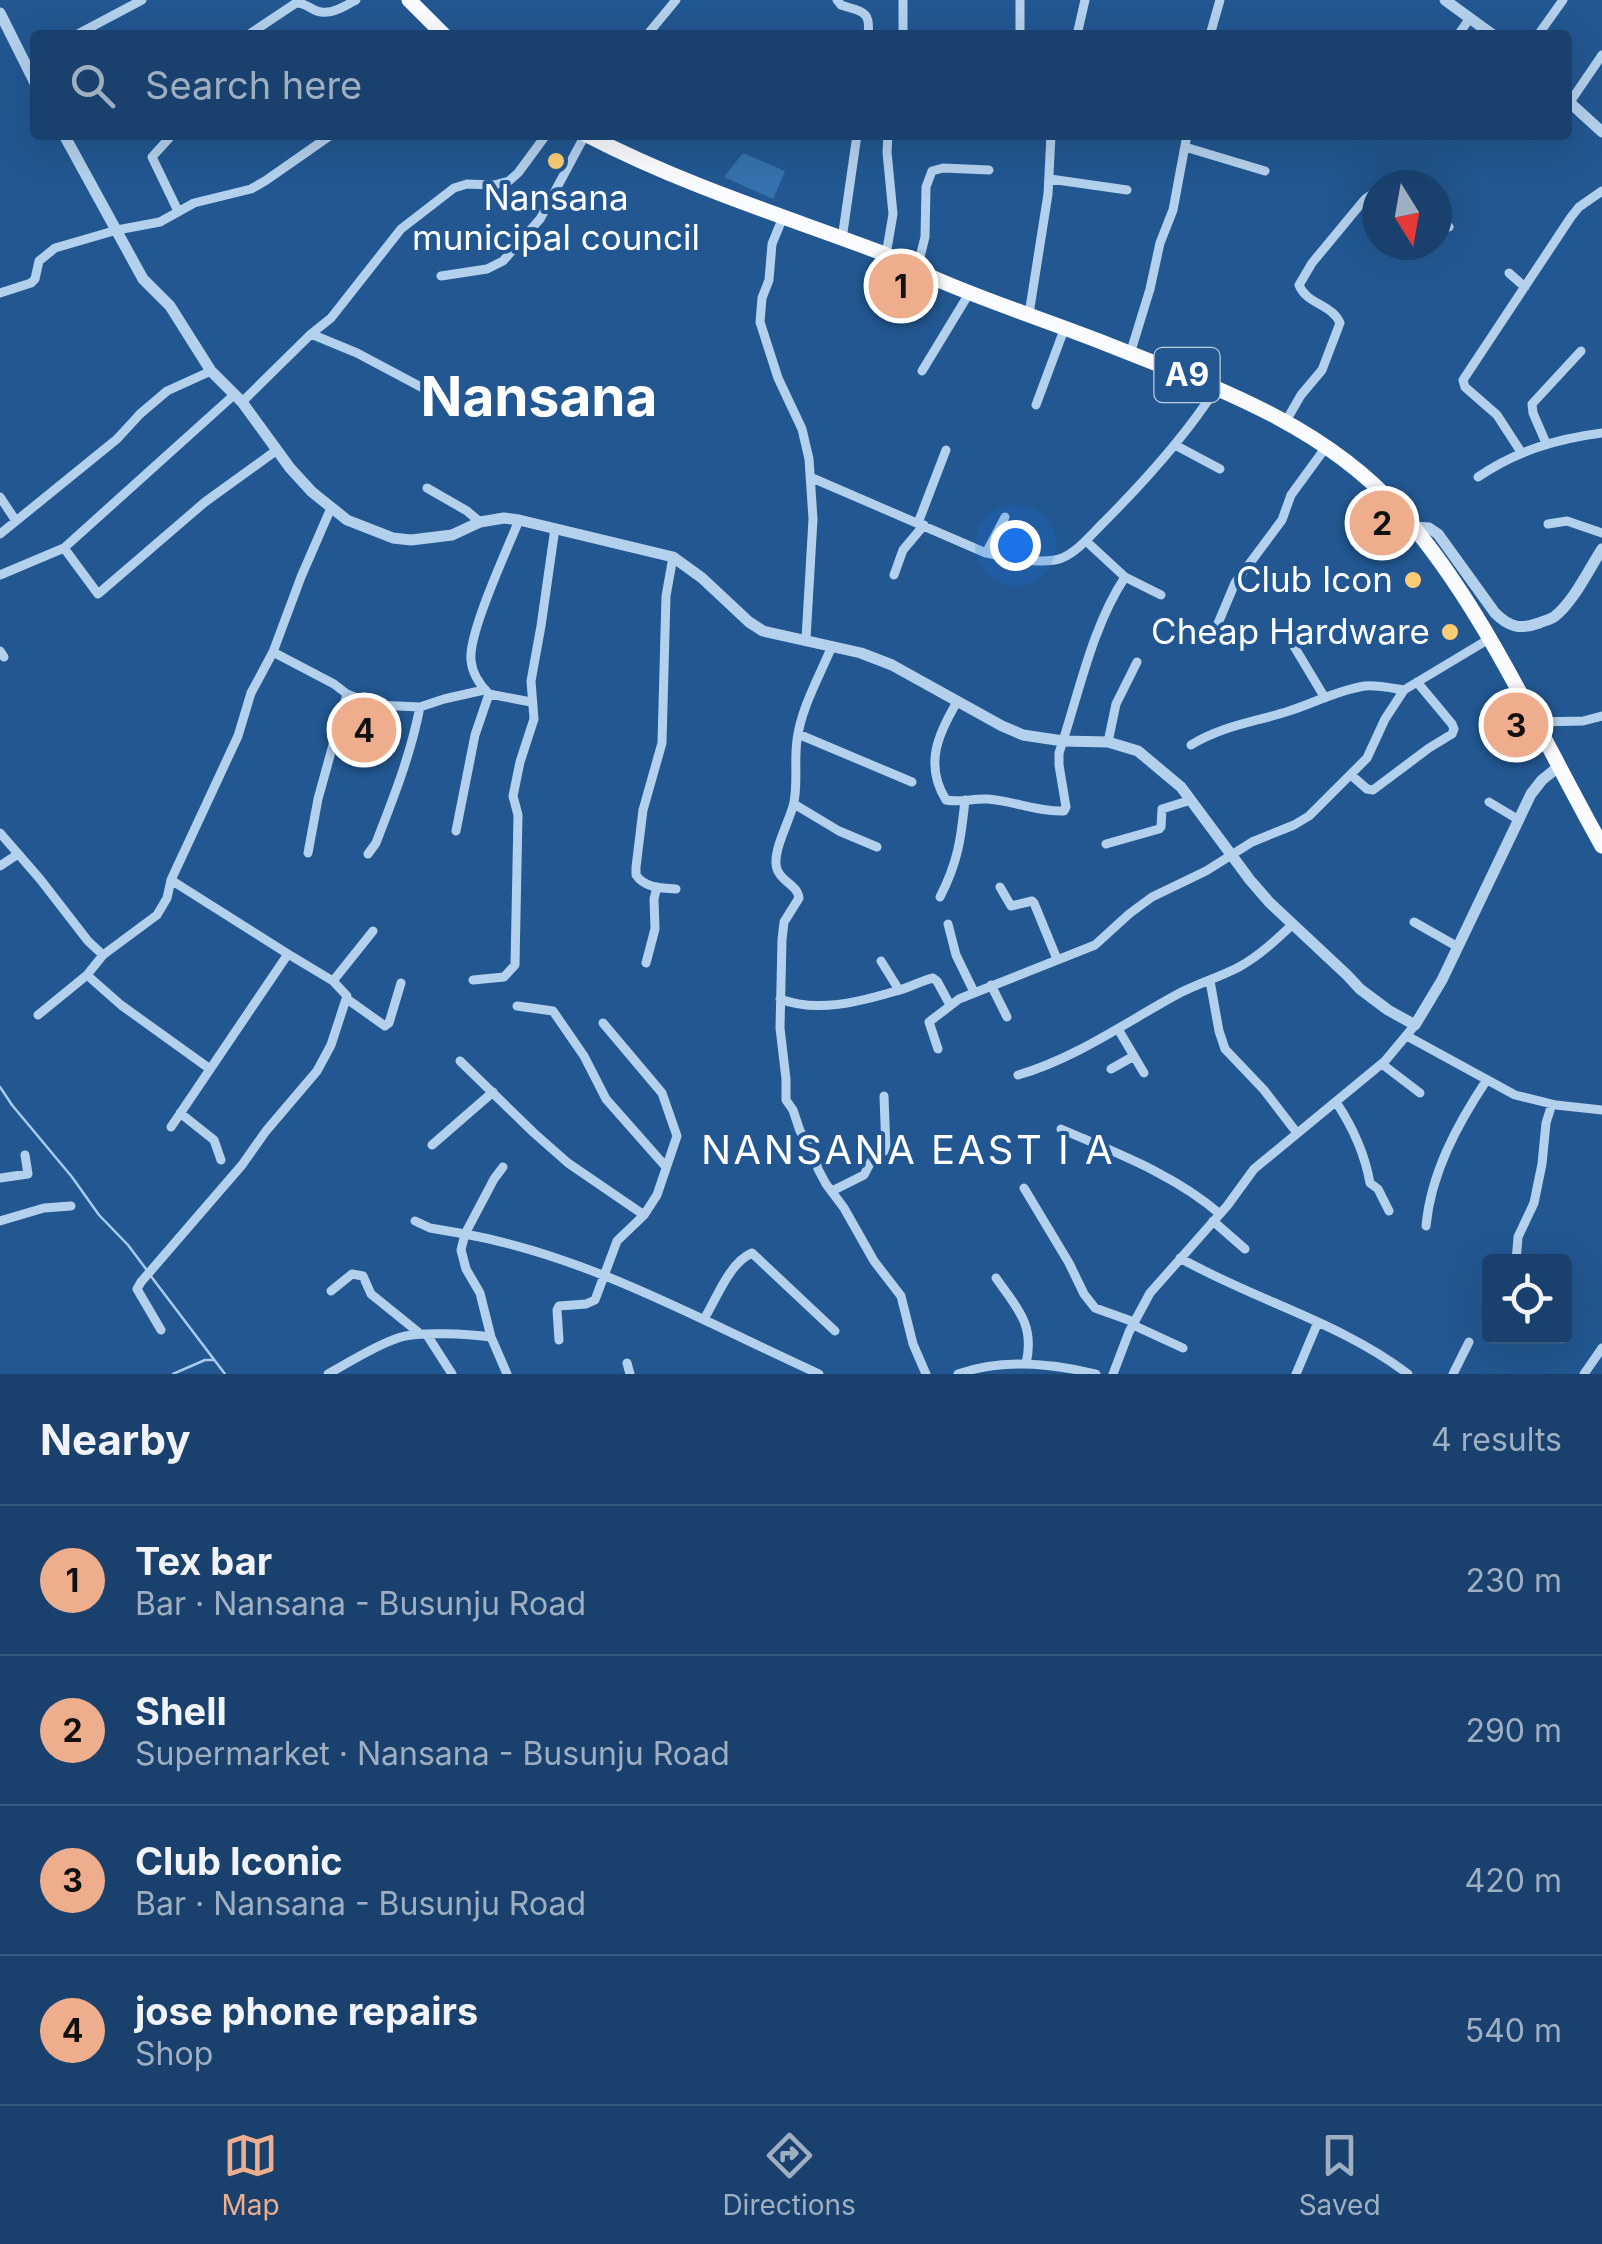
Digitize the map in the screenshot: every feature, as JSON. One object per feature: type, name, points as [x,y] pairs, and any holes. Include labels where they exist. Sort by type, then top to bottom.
[{"type":"main road","points":[[409,0],[439,30]]},
{"type":"main road","name":"A9","points":[[597,140],[713,192],[886,255],[970,292],[1216,387],[1286,421],[1326,446],[1398,509],[1455,584],[1602,846]]},
{"type":"street","points":[[85,30],[142,0]]},
{"type":"street","points":[[256,30],[296,3],[327,12],[356,0]]},
{"type":"street","points":[[651,30],[676,0]]},
{"type":"street","points":[[838,0],[841,6],[865,12],[868,30]]},
{"type":"street","points":[[902,0],[903,30]]},
{"type":"street","points":[[1020,0],[1020,30]]},
{"type":"street","points":[[1078,30],[1085,0]]},
{"type":"street","points":[[1211,30],[1220,0]]},
{"type":"street","points":[[1542,30],[1563,0]]},
{"type":"street","points":[[1453,2],[1486,30]]},
{"type":"street","points":[[1,17],[29,58]]},
{"type":"street","points":[[1462,30],[1470,18]]},
{"type":"street","points":[[1572,96],[1602,55]]},
{"type":"street","points":[[1572,105],[1602,132]]},
{"type":"street","points":[[67,140],[143,279],[170,306],[211,371],[238,398],[312,492],[347,520],[377,533],[411,540],[452,535],[480,522],[504,518],[673,557],[762,630],[872,652],[1023,735],[1063,742],[1108,742],[1138,751],[1170,776],[1191,800],[1260,892],[1360,990],[1411,1030],[1486,1081],[1516,1095],[1602,1110]]},
{"type":"street","points":[[168,140],[152,158],[178,211]]},
{"type":"street","points":[[0,293],[31,284],[39,261],[55,248],[160,222],[210,198],[250,188],[324,140]]},
{"type":"street","points":[[0,576],[64,548],[331,318],[402,229],[454,188],[508,182],[542,140]]},
{"type":"street","points":[[441,276],[503,262],[540,219],[583,140]]},
{"type":"street","points":[[842,239],[856,140]]},
{"type":"street","points":[[886,255],[894,214],[888,140]]},
{"type":"street","points":[[1028,314],[1050,180],[1052,140]]},
{"type":"street","points":[[1130,354],[1173,210],[1187,140]]},
{"type":"street","points":[[1185,147],[1265,171]]},
{"type":"street","points":[[917,270],[925,237],[926,187],[932,171],[989,170]]},
{"type":"street","points":[[1050,180],[1127,190]]},
{"type":"street","points":[[1521,452],[1497,414],[1465,387],[1463,380],[1571,217],[1602,191]]},
{"type":"street","points":[[1286,421],[1322,370],[1340,323],[1337,315],[1303,294],[1299,285],[1312,263],[1362,203]]},
{"type":"street","points":[[783,217],[772,244],[760,322],[772,365],[802,429],[810,477],[813,519],[806,639]]},
{"type":"street","points":[[1509,273],[1525,287]]},
{"type":"street","points":[[922,371],[970,292]]},
{"type":"street","points":[[1036,406],[1065,327]]},
{"type":"street","points":[[311,334],[422,387]]},
{"type":"street","points":[[1546,443],[1532,404],[1581,351]]},
{"type":"street","points":[[0,534],[118,439],[167,392],[211,371]]},
{"type":"street","points":[[810,477],[986,553],[1006,558],[1061,559],[1086,541],[1175,445],[1216,387]]},
{"type":"street","points":[[1478,476],[1502,461],[1546,443],[1602,433]]},
{"type":"street","points":[[1175,445],[1220,469]]},
{"type":"street","points":[[1211,640],[1235,583],[1282,520],[1292,496],[1326,446]]},
{"type":"street","points":[[64,548],[98,594],[206,502],[277,450]]},
{"type":"street","points":[[894,576],[903,550],[921,524],[946,450]]},
{"type":"street","points":[[427,488],[480,522]]},
{"type":"street","points":[[0,497],[16,521]]},
{"type":"street","points":[[38,1016],[87,975],[103,955],[157,914],[167,898],[332,508]]},
{"type":"street","points":[[986,553],[1004,518]]},
{"type":"street","points":[[487,692],[476,677],[470,656],[519,520]]},
{"type":"street","points":[[1548,524],[1567,521],[1602,533]]},
{"type":"street","points":[[474,980],[504,978],[516,965],[518,815],[513,796],[534,720],[531,680],[554,528]]},
{"type":"street","points":[[1412,528],[1429,528],[1438,534],[1495,613],[1514,628],[1554,617],[1602,549]]},
{"type":"street","points":[[1086,541],[1125,576],[1162,596]]},
{"type":"street","points":[[673,557],[666,596],[662,744],[643,810],[636,874],[657,887],[676,888]]},
{"type":"street","points":[[1588,570],[1602,566]]},
{"type":"street","points":[[957,702],[942,728],[933,767],[946,800],[983,798],[1045,812],[1064,811],[1059,765],[1063,742],[1092,650],[1125,576]]},
{"type":"street","points":[[938,1049],[929,1022],[950,1005],[1095,945],[1140,905],[1252,842],[1309,816],[1367,758],[1404,690],[1489,639]]},
{"type":"street","points":[[1292,643],[1325,698]]},
{"type":"street","points":[[832,646],[798,734],[794,804],[776,865],[799,894],[783,928],[780,1028],[786,1100],[815,1155],[818,1170],[874,1261],[901,1296],[912,1344],[926,1374]]},
{"type":"street","points":[[273,652],[347,694],[375,705],[420,707],[487,692],[532,702]]},
{"type":"street","points":[[1108,742],[1116,704],[1138,662]]},
{"type":"street","points":[[1352,775],[1367,789],[1374,790],[1452,734],[1452,724],[1416,682]]},
{"type":"street","points":[[1191,745],[1205,736],[1346,690],[1369,686],[1404,690]]},
{"type":"street","points":[[456,831],[487,692]]},
{"type":"street","points":[[308,853],[318,799],[347,694]]},
{"type":"street","points":[[368,854],[405,769],[420,707]]},
{"type":"street","points":[[1534,722],[1584,722],[1602,716]]},
{"type":"street","points":[[798,734],[912,782]]},
{"type":"street","points":[[1113,1374],[1150,1293],[1254,1169],[1382,1064],[1411,1030],[1442,980],[1531,794],[1558,767]]},
{"type":"street","points":[[940,898],[960,848],[965,800]]},
{"type":"street","points":[[1106,844],[1159,829],[1162,809],[1191,800]]},
{"type":"street","points":[[1489,802],[1519,820]]},
{"type":"street","points":[[794,804],[839,831],[877,846]]},
{"type":"street","points":[[0,833],[103,955]]},
{"type":"street","points":[[0,866],[18,854]]},
{"type":"street","points":[[161,1330],[137,1289],[317,1071],[347,999],[333,981],[172,880]]},
{"type":"street","points":[[646,963],[655,929],[657,887]]},
{"type":"street","points":[[1000,887],[1011,906],[1034,903],[1056,959]]},
{"type":"street","points":[[1414,922],[1458,947]]},
{"type":"street","points":[[948,924],[956,955],[974,992]]},
{"type":"street","points":[[1018,1075],[1053,1062],[1255,957],[1293,924]]},
{"type":"street","points":[[333,981],[373,931]]},
{"type":"street","points":[[171,1127],[288,954]]},
{"type":"street","points":[[881,961],[899,990]]},
{"type":"street","points":[[87,975],[121,1005],[210,1069]]},
{"type":"street","points":[[780,999],[801,1005],[837,1005],[933,978],[950,1005]]},
{"type":"street","points":[[1210,981],[1223,1044],[1297,1133]]},
{"type":"street","points":[[347,999],[385,1026],[402,984]]},
{"type":"street","points":[[991,986],[1007,1018]]},
{"type":"street","points":[[516,1006],[553,1011],[584,1056],[606,1100],[666,1167]]},
{"type":"street","points":[[559,1340],[559,1306],[595,1300],[617,1240],[644,1215],[657,1196],[677,1136],[662,1093],[603,1023]]},
{"type":"street","points":[[1118,1029],[1144,1073]]},
{"type":"street","points":[[1111,1069],[1134,1056]]},
{"type":"street","points":[[460,1061],[568,1163],[644,1215]]},
{"type":"street","points":[[1382,1064],[1420,1093]]},
{"type":"street","points":[[1426,1226],[1443,1157],[1486,1081]]},
{"type":"street","points":[[432,1146],[493,1092]]},
{"type":"street","points":[[832,1190],[864,1174],[872,1158],[886,1150],[884,1096]]},
{"type":"street","points":[[1336,1102],[1350,1123],[1370,1183],[1378,1189],[1388,1212]]},
{"type":"street","points":[[1517,1254],[1518,1237],[1534,1203],[1552,1104]]},
{"type":"street","points":[[180,1112],[214,1140],[221,1160]]},
{"type":"street","points":[[1061,1129],[1190,1190],[1246,1249]]},
{"type":"street","points":[[0,1178],[28,1174],[25,1155]]},
{"type":"street","points":[[503,1167],[460,1250],[480,1293],[491,1337],[508,1374]]},
{"type":"street","points":[[1024,1188],[1095,1308],[1184,1348]]},
{"type":"street","points":[[0,1221],[44,1208],[71,1206]]},
{"type":"street","points":[[414,1220],[430,1228],[519,1245],[567,1260],[819,1374]]},
{"type":"street","points":[[704,1319],[725,1281],[752,1253],[835,1330]]},
{"type":"street","points":[[1180,1258],[1318,1322],[1390,1360],[1408,1374]]},
{"type":"street","points":[[332,1291],[352,1274],[363,1276],[371,1294],[423,1334],[452,1374]]},
{"type":"street","points":[[996,1278],[1028,1332],[1026,1364]]},
{"type":"street","points":[[1296,1374],[1318,1322]]},
{"type":"street","points":[[328,1374],[395,1338],[423,1334],[491,1337]]},
{"type":"street","points":[[1453,1374],[1469,1342]]},
{"type":"street","points":[[1584,1374],[1602,1348]]},
{"type":"street","points":[[627,1362],[630,1374]]},
{"type":"street","points":[[958,1374],[988,1366],[1026,1364],[1096,1374]]},
{"type":"shaded area","points":[[743,153],[785,171],[773,199],[724,177]]},
{"type":"waterway","points":[[0,1087],[146,1269]]},
{"type":"waterway","points":[[150,1275],[225,1374]]},
{"type":"waterway","points":[[173,1374],[214,1360]]},
{"type":"place","name":"Nansana municipal council","points":[[556,161]]},
{"type":"place","name":"Tex bar","points":[[901,286]]},
{"type":"place","name":"Shell","points":[[1382,523]]},
{"type":"place","name":"Club Icon","points":[[1413,580]]},
{"type":"place","name":"Cheap Hardware","points":[[1450,632]]},
{"type":"place","name":"Club Iconic","points":[[1516,725]]},
{"type":"place","name":"jose phone repairs","points":[[364,730]]},
{"type":"district","name":"Nansana","points":[[539,397]]},
{"type":"district","name":"NANSANA EAST I A","points":[[908,1150]]}]
